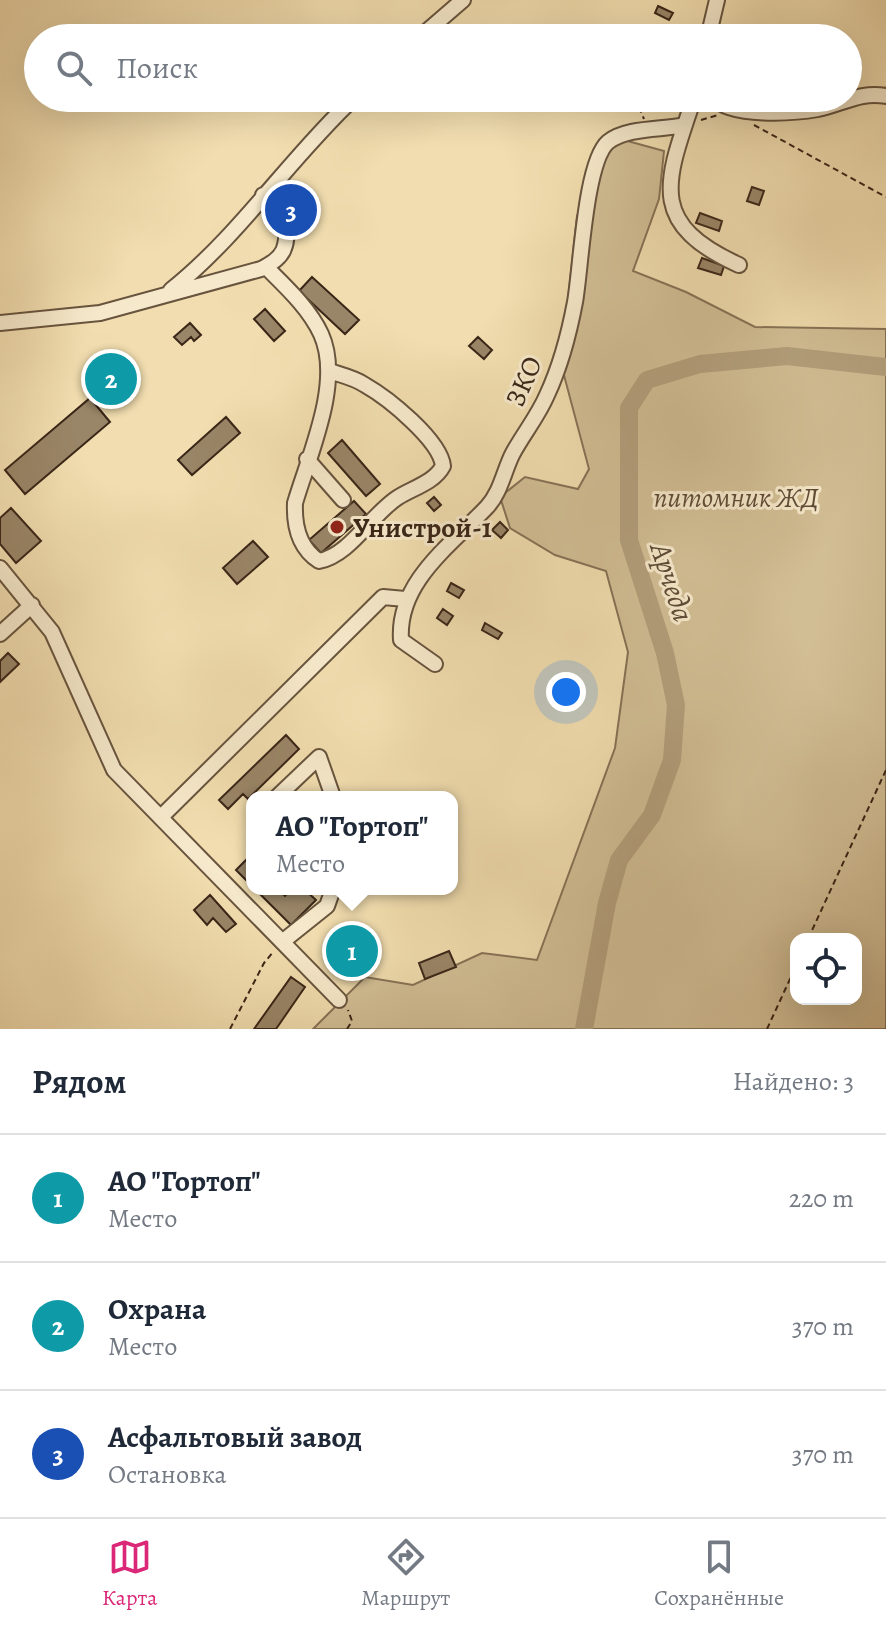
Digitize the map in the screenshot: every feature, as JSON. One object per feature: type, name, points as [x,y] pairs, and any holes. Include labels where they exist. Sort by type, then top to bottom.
[{"type":"street","points":[[711,24],[717,0]]},
{"type":"street","points":[[435,24],[461,1]]},
{"type":"street","points":[[862,96],[886,96]]},
{"type":"street","points":[[168,293],[219,247],[341,112]]},
{"type":"street","points":[[689,112],[678,143],[672,210],[682,228],[701,247],[739,265]]},
{"type":"street","name":"ЗКО","points":[[405,599],[455,538],[487,506],[547,397],[563,356],[576,300],[587,205],[602,149],[619,136],[685,125]]},
{"type":"street","points":[[0,323],[100,313],[266,267],[283,256],[287,220],[263,195]]},
{"type":"street","points":[[266,267],[292,293],[321,334],[329,371],[295,503],[294,523],[310,555],[319,561],[335,554],[394,500],[431,480],[443,466],[435,445],[385,399],[363,383],[329,371]]},
{"type":"street","points":[[307,459],[343,500]]},
{"type":"street","points":[[0,568],[32,605],[66,657],[114,770],[339,1000]]},
{"type":"street","points":[[161,817],[383,597],[405,599],[401,614],[401,640],[435,664]]},
{"type":"street","points":[[0,634],[32,605]]},
{"type":"street","points":[[283,791],[319,757],[331,791]]},
{"type":"street","points":[[282,942],[327,906],[330,895]]},
{"type":"path","points":[[639,112],[662,130]]},
{"type":"path","points":[[685,125],[725,112]]},
{"type":"path","points":[[734,112],[886,197]]},
{"type":"path","points":[[811,933],[886,770]]},
{"type":"path","points":[[230,1029],[264,963],[282,942]]},
{"type":"path","points":[[767,1029],[790,979]]},
{"type":"path","points":[[339,1000],[350,1011],[352,1021],[347,1029]]},
{"type":"green space","name":"питомник ЖД","points":[[613,137],[664,151],[659,199],[633,271],[686,292],[755,327],[886,329],[886,1029],[313,1029],[365,977],[413,985],[482,953],[537,960],[615,748],[628,652],[606,571],[555,555],[510,528],[500,497],[525,477],[578,489],[589,469],[561,364],[577,216]]},
{"type":"building","points":[[658,6],[673,13],[669,20],[655,13]]},
{"type":"building","points":[[752,187],[764,191],[759,205],[747,201]]},
{"type":"building","points":[[700,213],[722,221],[719,231],[696,223]]},
{"type":"building","points":[[702,258],[724,266],[721,275],[698,268]]},
{"type":"building","points":[[312,277],[359,320],[345,334],[299,291]]},
{"type":"building","points":[[265,309],[285,331],[274,341],[254,319]]},
{"type":"building","points":[[190,323],[201,335],[194,341],[191,337],[182,345],[174,337]]},
{"type":"building","points":[[478,337],[492,350],[484,359],[469,346]]},
{"type":"building","points":[[90,398],[110,422],[25,494],[5,470]]},
{"type":"building","points":[[226,417],[240,433],[192,475],[178,460]]},
{"type":"building","points":[[342,440],[380,484],[366,496],[328,453]]},
{"type":"building","points":[[434,497],[441,505],[434,511],[427,503]]},
{"type":"building","name":"Унистрой-1","points":[[354,501],[366,514],[321,553],[309,540]]},
{"type":"building","points":[[11,508],[41,541],[16,563],[0,544],[0,518]]},
{"type":"building","points":[[500,522],[508,530],[501,538],[492,530]]},
{"type":"building","points":[[253,541],[268,557],[237,584],[223,568]]},
{"type":"building","points":[[451,583],[464,590],[459,598],[447,591]]},
{"type":"building","points":[[443,609],[453,616],[447,625],[437,618]]},
{"type":"building","points":[[485,623],[502,633],[498,639],[482,630]]},
{"type":"building","points":[[8,653],[19,664],[0,682],[0,661]]},
{"type":"building","points":[[286,735],[299,749],[256,791],[246,791],[246,797],[243,794],[228,809],[219,800]]},
{"type":"building","points":[[246,860],[246,880],[236,870]]},
{"type":"building","points":[[210,895],[236,924],[226,932],[213,918],[207,925],[194,910]]},
{"type":"building","points":[[261,895],[311,895],[316,900],[291,925]]},
{"type":"building","points":[[352,939],[364,948],[352,963],[340,954]]},
{"type":"building","points":[[449,951],[456,967],[425,979],[419,963]]},
{"type":"building","points":[[291,977],[305,987],[276,1029],[254,1029]]},
{"type":"waterway","name":"Арчеда","points":[[584,1029],[607,903],[619,860],[652,815],[672,760],[676,705],[665,653],[629,540],[629,408],[647,380],[700,364],[787,356],[886,367]]},
{"type":"place","name":"Асфальтовый завод","points":[[291,210]]},
{"type":"place","name":"Охрана","points":[[111,379]]},
{"type":"place","name":"Унистрой-1","points":[[337,527]]},
{"type":"place","name":"АО \"Гортоп\"","points":[[352,951]]}]
